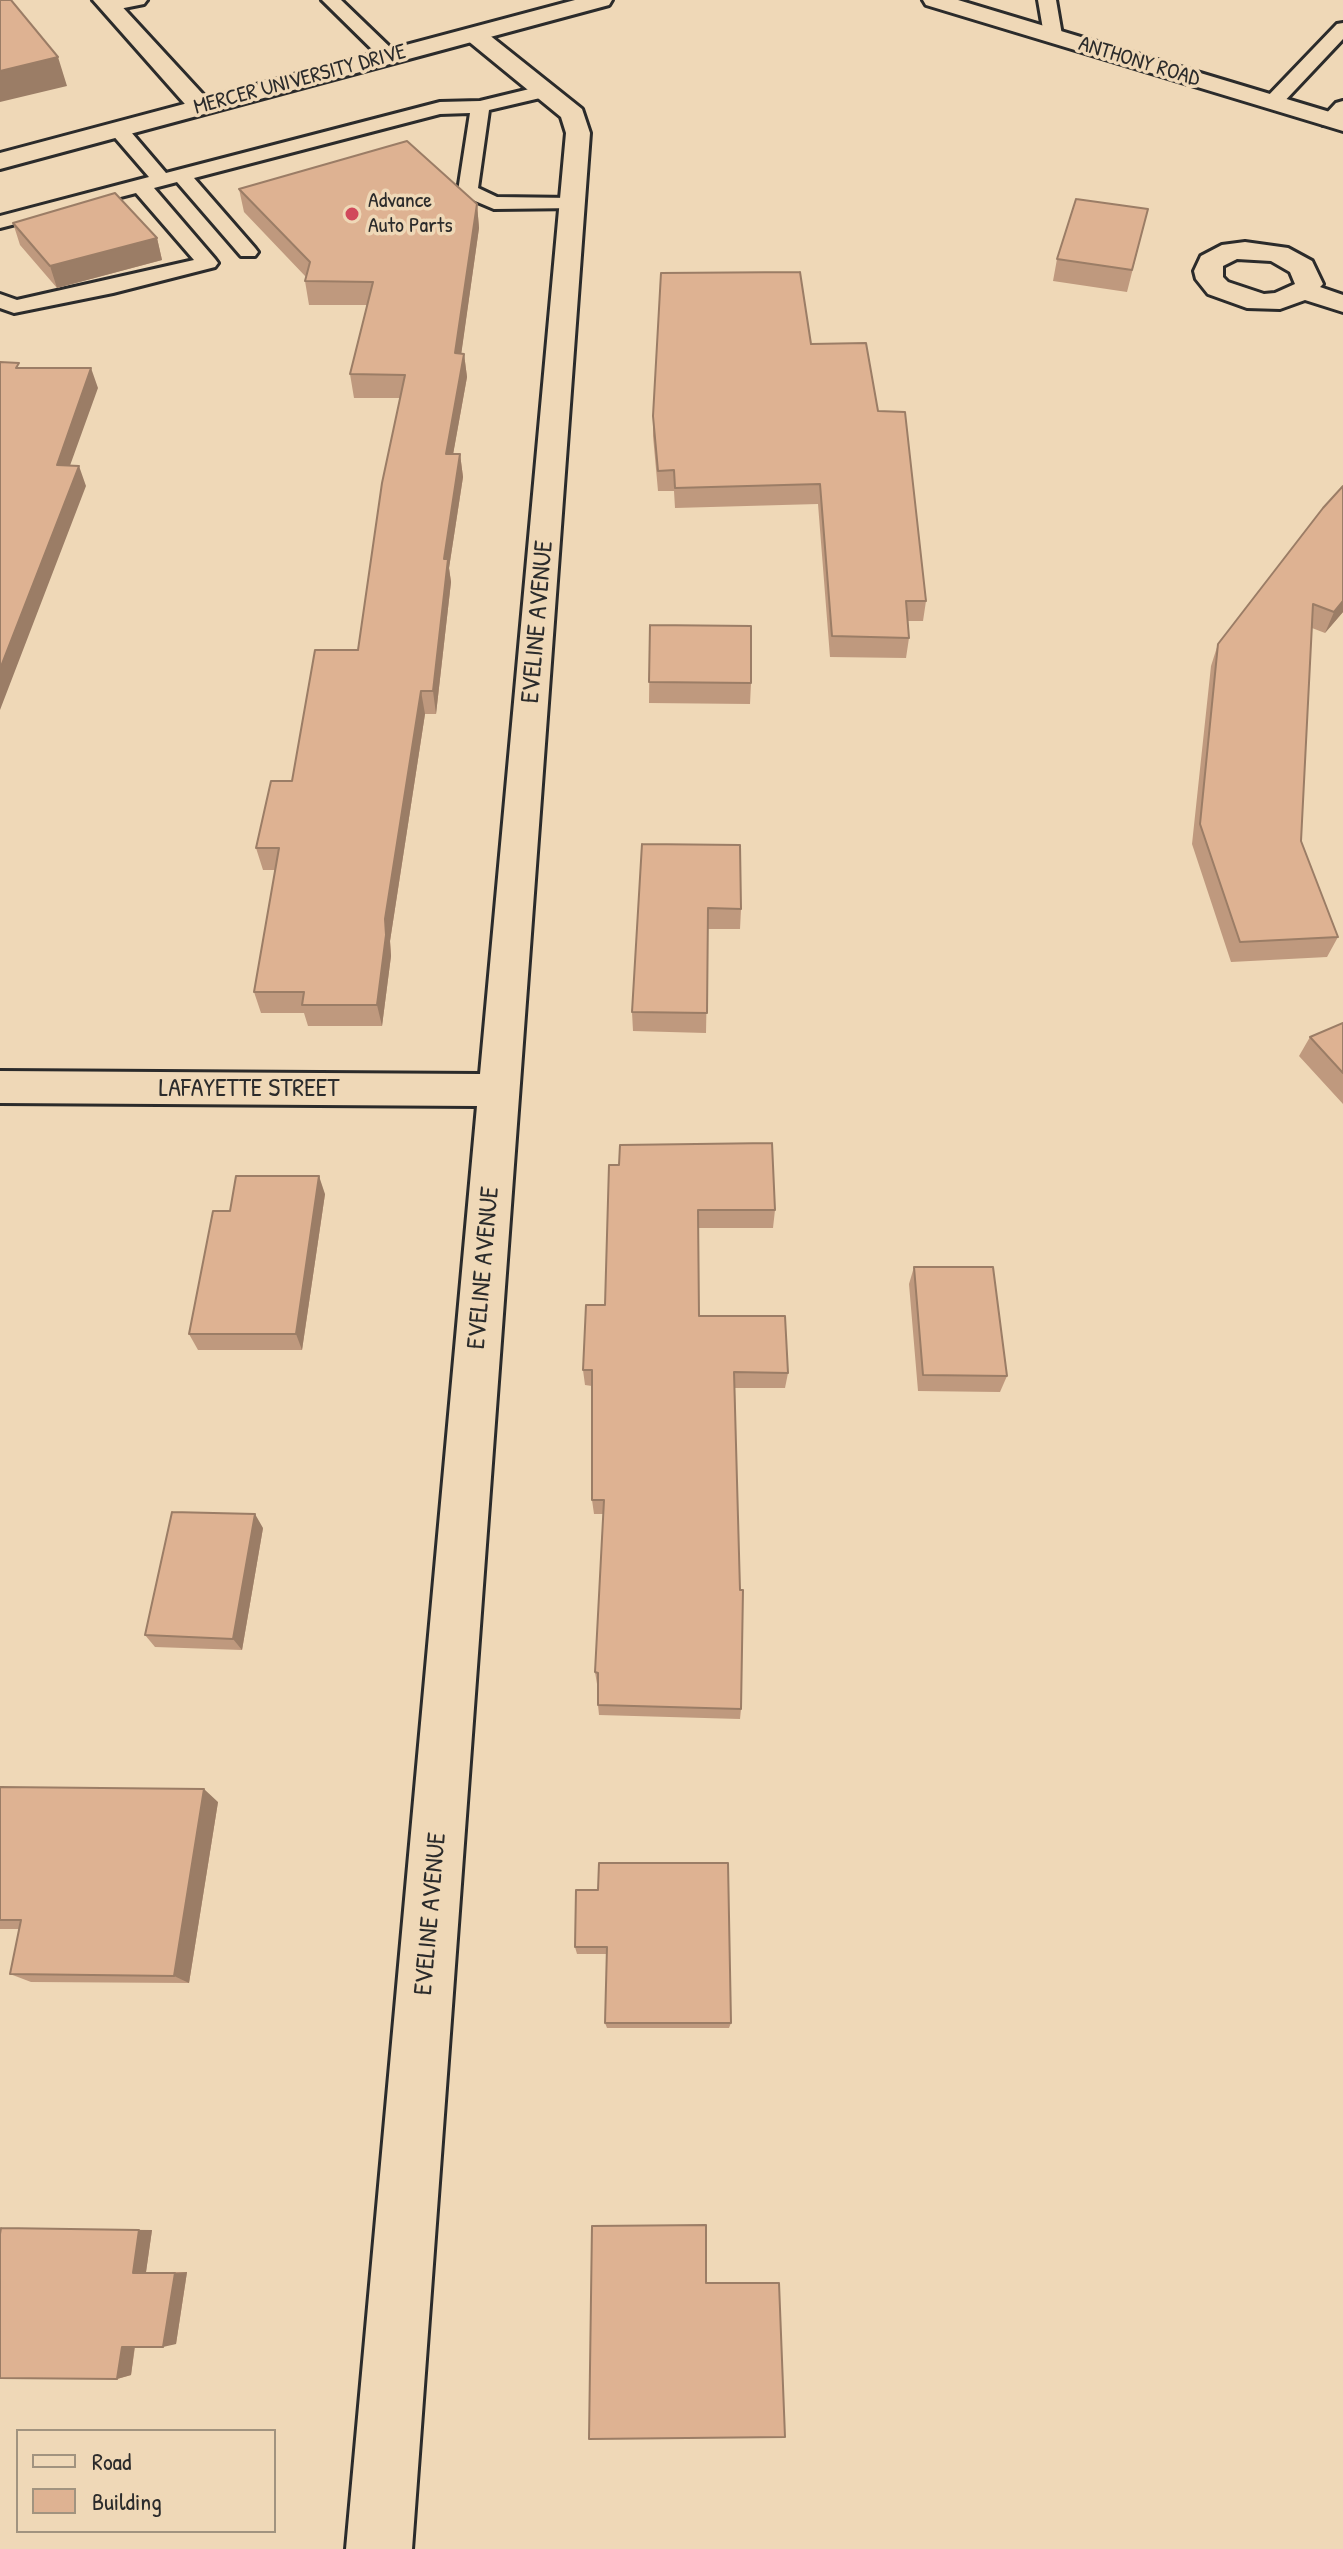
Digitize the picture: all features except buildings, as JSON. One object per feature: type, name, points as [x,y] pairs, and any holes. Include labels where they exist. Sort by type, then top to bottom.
[{"type":"street","name":"MERCER UNIVERSITY DRIVE","points":[[0,161],[601,0]]},
{"type":"street","name":"ANTHONY ROAD","points":[[934,0],[1272,103],[1339,117]]},
{"type":"street","points":[[106,3],[201,107]]},
{"type":"street","name":"EVELINE AVENUE","points":[[379,2549],[578,133],[573,114],[475,35]]},
{"type":"street","points":[[1304,291],[1343,304]]},
{"type":"street","name":"LAFAYETTE STREET","points":[[0,1087],[499,1090]]},
{"type":"lane","points":[[106,3],[138,0]]},
{"type":"lane","points":[[331,0],[389,56]]},
{"type":"lane","points":[[1047,0],[1053,35]]},
{"type":"lane","points":[[1272,103],[1343,28]]},
{"type":"lane","points":[[0,222],[440,108],[480,107],[546,91]]},
{"type":"lane","points":[[480,107],[468,191],[494,203],[572,204]]},
{"type":"lane","points":[[118,129],[162,180],[248,252]]},
{"type":"lane","points":[[0,300],[14,307],[208,263],[162,180]]},
{"type":"place","name":"Advance Auto Parts","points":[[352,214]]}]
